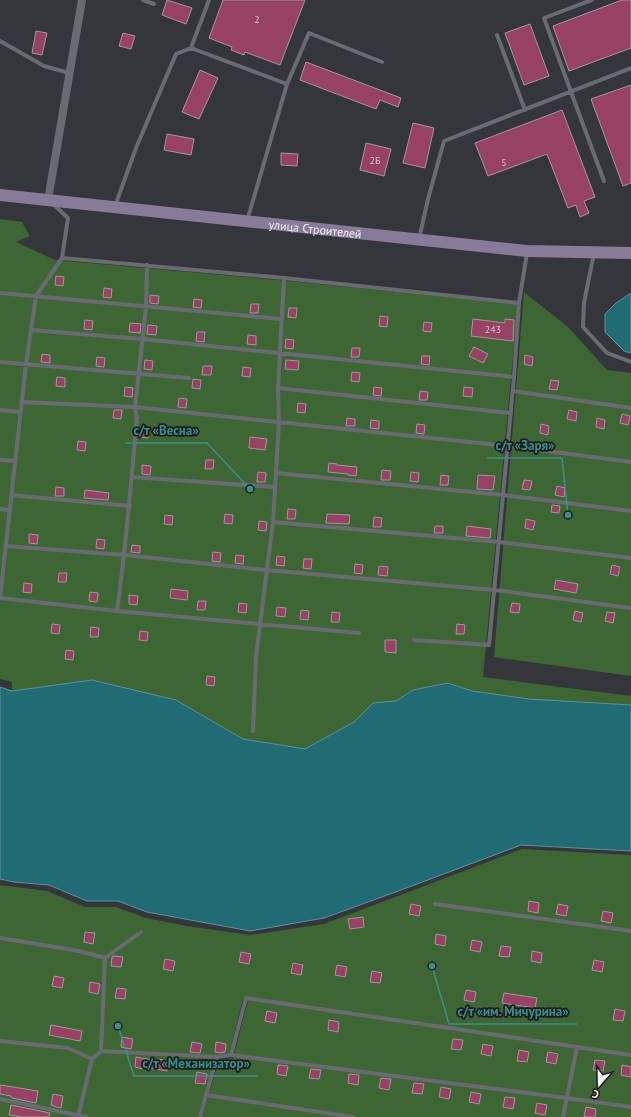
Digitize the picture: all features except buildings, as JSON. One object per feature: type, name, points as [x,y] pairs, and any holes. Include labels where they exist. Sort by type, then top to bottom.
[{"type":"main road","name":"улица Строителей","points":[[0,195],[528,251],[631,253]]},
{"type":"street","points":[[48,200],[82,0]]},
{"type":"lane","points":[[143,0],[154,4]]},
{"type":"lane","points":[[191,48],[209,0]]},
{"type":"lane","points":[[592,0],[544,18],[604,181]]},
{"type":"lane","points":[[247,221],[287,84],[309,33],[382,62]]},
{"type":"lane","points":[[497,35],[525,110]]},
{"type":"lane","points":[[0,41],[44,66],[69,73]]},
{"type":"lane","points":[[114,207],[136,148],[176,54],[191,48],[287,84]]},
{"type":"lane","points":[[419,240],[428,199],[444,141],[631,68]]},
{"type":"lane","points":[[48,200],[68,218],[62,258],[36,296],[21,402],[5,546],[2,558],[0,598],[117,611],[359,633]]},
{"type":"lane","points":[[414,640],[489,645],[513,391],[519,303],[528,251]]},
{"type":"lane","points":[[594,253],[584,303],[583,327],[607,353],[631,362]]},
{"type":"lane","points":[[62,258],[284,278],[519,303]]},
{"type":"lane","points":[[117,611],[130,506],[137,418],[135,407],[146,307],[147,265]]},
{"type":"lane","points":[[253,731],[256,657],[273,522],[279,423],[278,388],[284,278]]},
{"type":"lane","points":[[0,292],[282,319]]},
{"type":"lane","points":[[31,330],[142,339],[514,377]]},
{"type":"lane","points":[[0,362],[189,378]]},
{"type":"lane","points":[[278,388],[511,413]]},
{"type":"lane","points":[[513,391],[631,408]]},
{"type":"lane","points":[[21,402],[135,407],[508,446],[631,462]]},
{"type":"lane","points":[[0,410],[20,412]]},
{"type":"lane","points":[[0,460],[15,461]]},
{"type":"lane","points":[[276,473],[503,495],[631,511]]},
{"type":"lane","points":[[132,477],[274,487]]},
{"type":"lane","points":[[11,495],[130,506]]},
{"type":"lane","points":[[0,509],[9,510]]},
{"type":"lane","points":[[273,522],[499,542],[631,558]]},
{"type":"lane","points":[[5,546],[125,555],[266,570],[494,590],[631,608]]},
{"type":"lane","points":[[435,904],[631,931]]},
{"type":"lane","points":[[105,958],[141,932]]},
{"type":"lane","points":[[0,938],[79,951],[105,958]]},
{"type":"lane","points":[[101,1051],[105,958]]},
{"type":"lane","points":[[231,1055],[246,998],[631,1054]]},
{"type":"lane","points":[[0,1041],[68,1048],[92,1059]]},
{"type":"lane","points":[[563,1117],[576,1047]]},
{"type":"lane","points":[[78,1116],[92,1059],[101,1051],[217,1057],[231,1055],[631,1107]]},
{"type":"lane","points":[[200,1117],[217,1057]]},
{"type":"lane","points":[[206,1095],[353,1117]]},
{"type":"lane","points":[[0,1099],[86,1117]]},
{"type":"green space","points":[[0,219],[22,222],[30,236],[16,242],[55,260],[518,304],[483,677],[631,696],[631,705],[529,699],[472,691],[448,683],[413,690],[396,701],[373,703],[354,722],[305,749],[243,739],[176,700],[92,680],[12,691],[12,682],[0,679]]},
{"type":"green space","points":[[524,292],[568,327],[607,370],[631,373],[631,676],[494,657]]},
{"type":"green space","points":[[522,849],[631,855],[631,1117],[202,1117],[219,1060],[233,1058],[248,1001],[243,999],[229,1054],[216,1056],[198,1117],[0,1117],[0,885],[47,891],[85,907],[116,907],[146,918],[187,926],[250,935],[324,924]]},
{"type":"water","points":[[631,293],[631,353],[624,351],[605,332],[605,314],[616,303]]},
{"type":"water","points":[[92,680],[176,700],[243,739],[305,749],[354,722],[373,703],[396,701],[413,690],[448,683],[472,691],[529,699],[631,705],[631,851],[521,845],[324,918],[250,931],[147,912],[118,901],[87,901],[49,885],[14,882],[0,879],[0,687],[12,691]]},
{"type":"place","name":"с/т «Весна»","points":[[250,489]]},
{"type":"place","name":"с/т «Заря»","points":[[568,515]]},
{"type":"place","name":"с/т «им. Мичурина»","points":[[432,966]]},
{"type":"place","name":"с/т «Механизатор»","points":[[118,1026]]}]
